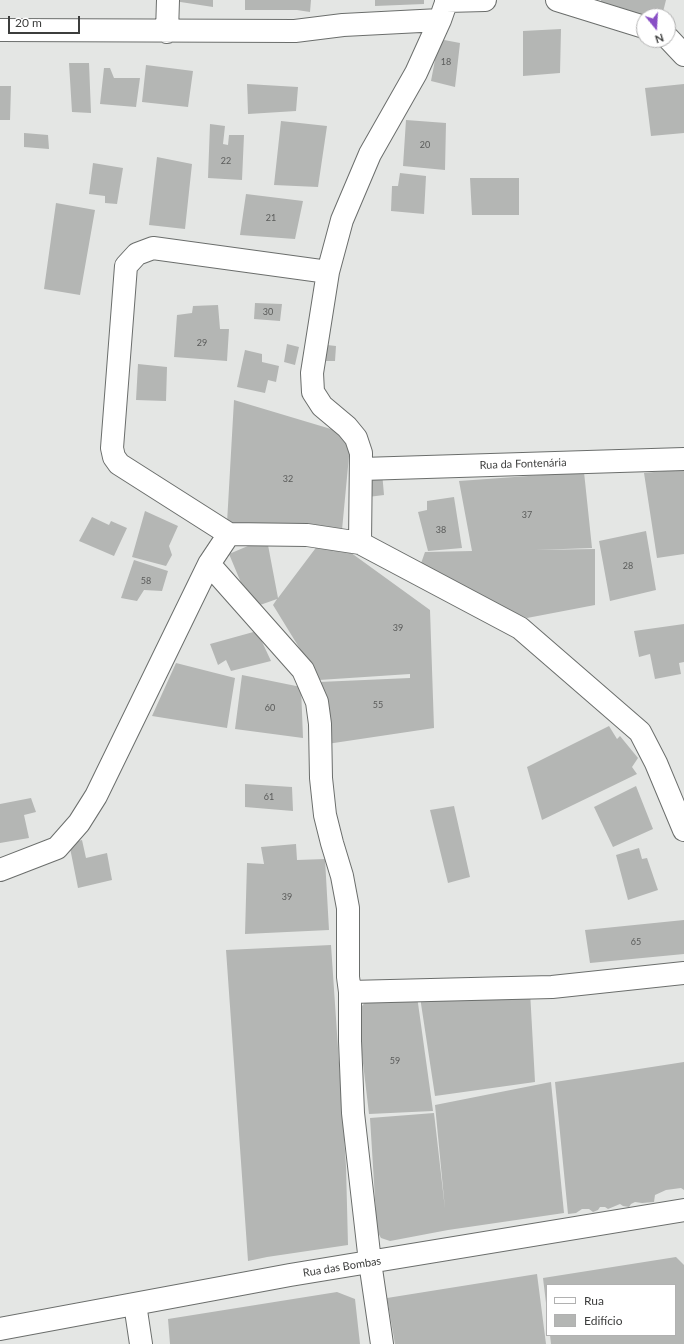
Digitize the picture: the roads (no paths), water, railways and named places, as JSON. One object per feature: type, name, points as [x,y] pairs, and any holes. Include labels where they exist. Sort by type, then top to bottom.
[{"type":"street","points":[[167,32],[168,0]]},
{"type":"street","points":[[0,30],[295,32],[344,25],[485,0]]},
{"type":"street","points":[[557,0],[636,25]]},
{"type":"street","points":[[360,543],[361,453],[356,438],[347,427],[322,406],[313,392],[312,373],[328,272],[342,220],[370,154],[416,73],[444,7]]},
{"type":"street","points":[[676,46],[684,55]]},
{"type":"street","points":[[328,272],[153,248],[137,254],[126,266],[112,448],[114,457],[119,464],[229,534],[307,535],[360,543],[520,628],[640,732],[656,763],[684,830]]},
{"type":"street","name":"Rua da Fontenária","points":[[362,469],[684,459]]},
{"type":"street","points":[[0,870],[57,848],[79,823],[96,796],[208,564],[229,534]]},
{"type":"street","points":[[208,564],[303,670],[317,702],[320,724],[321,778],[325,815],[342,876],[348,908],[348,977],[350,992],[353,1113],[370,1262],[382,1344]]},
{"type":"street","points":[[350,992],[552,987],[684,973]]},
{"type":"street","name":"Rua das Bombas","points":[[0,1329],[370,1262],[683,1215]]},
{"type":"street","points":[[135,1304],[141,1344]]}]
